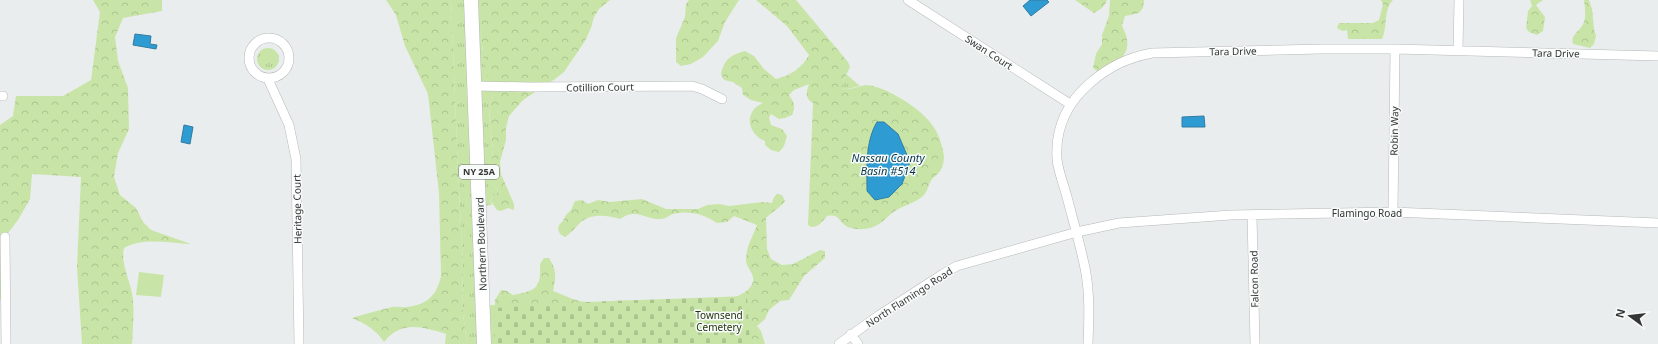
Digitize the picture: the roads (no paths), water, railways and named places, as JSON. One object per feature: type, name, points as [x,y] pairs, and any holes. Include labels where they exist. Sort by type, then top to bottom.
[{"type":"main road","name":"Northern Boulevard","points":[[471,0],[484,344]]},
{"type":"street","name":"Swan Court","points":[[908,0],[1070,104]]},
{"type":"street","points":[[1458,50],[1459,0]]},
{"type":"street","points":[[274,38],[285,46],[290,58],[289,64],[282,74],[268,79],[255,73],[249,61],[249,55],[256,43],[261,40],[274,38]]},
{"type":"street","name":"Tara Drive","points":[[1088,344],[1089,297],[1077,232],[1057,159],[1059,132],[1070,104],[1078,93],[1100,74],[1132,57],[1152,53],[1321,49],[1458,50],[1658,56]]},
{"type":"street","name":"Robin Way","points":[[1393,212],[1395,50]]},
{"type":"street","name":"Heritage Court","points":[[268,79],[289,125],[296,159],[298,344]]},
{"type":"street","name":"Cotillion Court","points":[[475,86],[692,86],[702,89],[722,99]]},
{"type":"street","name":"Flamingo Road","points":[[1077,232],[1119,223],[1231,215],[1393,212],[1658,223]]},
{"type":"street","name":"Falcon Road","points":[[1252,215],[1255,344]]},
{"type":"street","name":"North Flamingo Road","points":[[839,344],[851,334],[957,266],[1077,232]]},
{"type":"street","points":[[5,237],[2,300],[6,344]]},
{"type":"street","points":[[851,334],[858,344]]},
{"type":"water","points":[[1030,0],[1047,0],[1049,2],[1031,16],[1023,6]]},
{"type":"water","points":[[135,34],[151,36],[150,44],[157,45],[156,49],[133,45]]},
{"type":"water","points":[[1204,116],[1205,127],[1182,127],[1182,117]]},
{"type":"water","name":"Nassau County Basin #514","points":[[877,122],[884,122],[898,134],[910,162],[902,184],[889,197],[875,200],[867,191],[867,165],[870,138]]},
{"type":"water","points":[[184,125],[193,127],[190,144],[181,142]]},
{"type":"park label","name":"Townsend Cemetery","points":[[719,320]]}]
